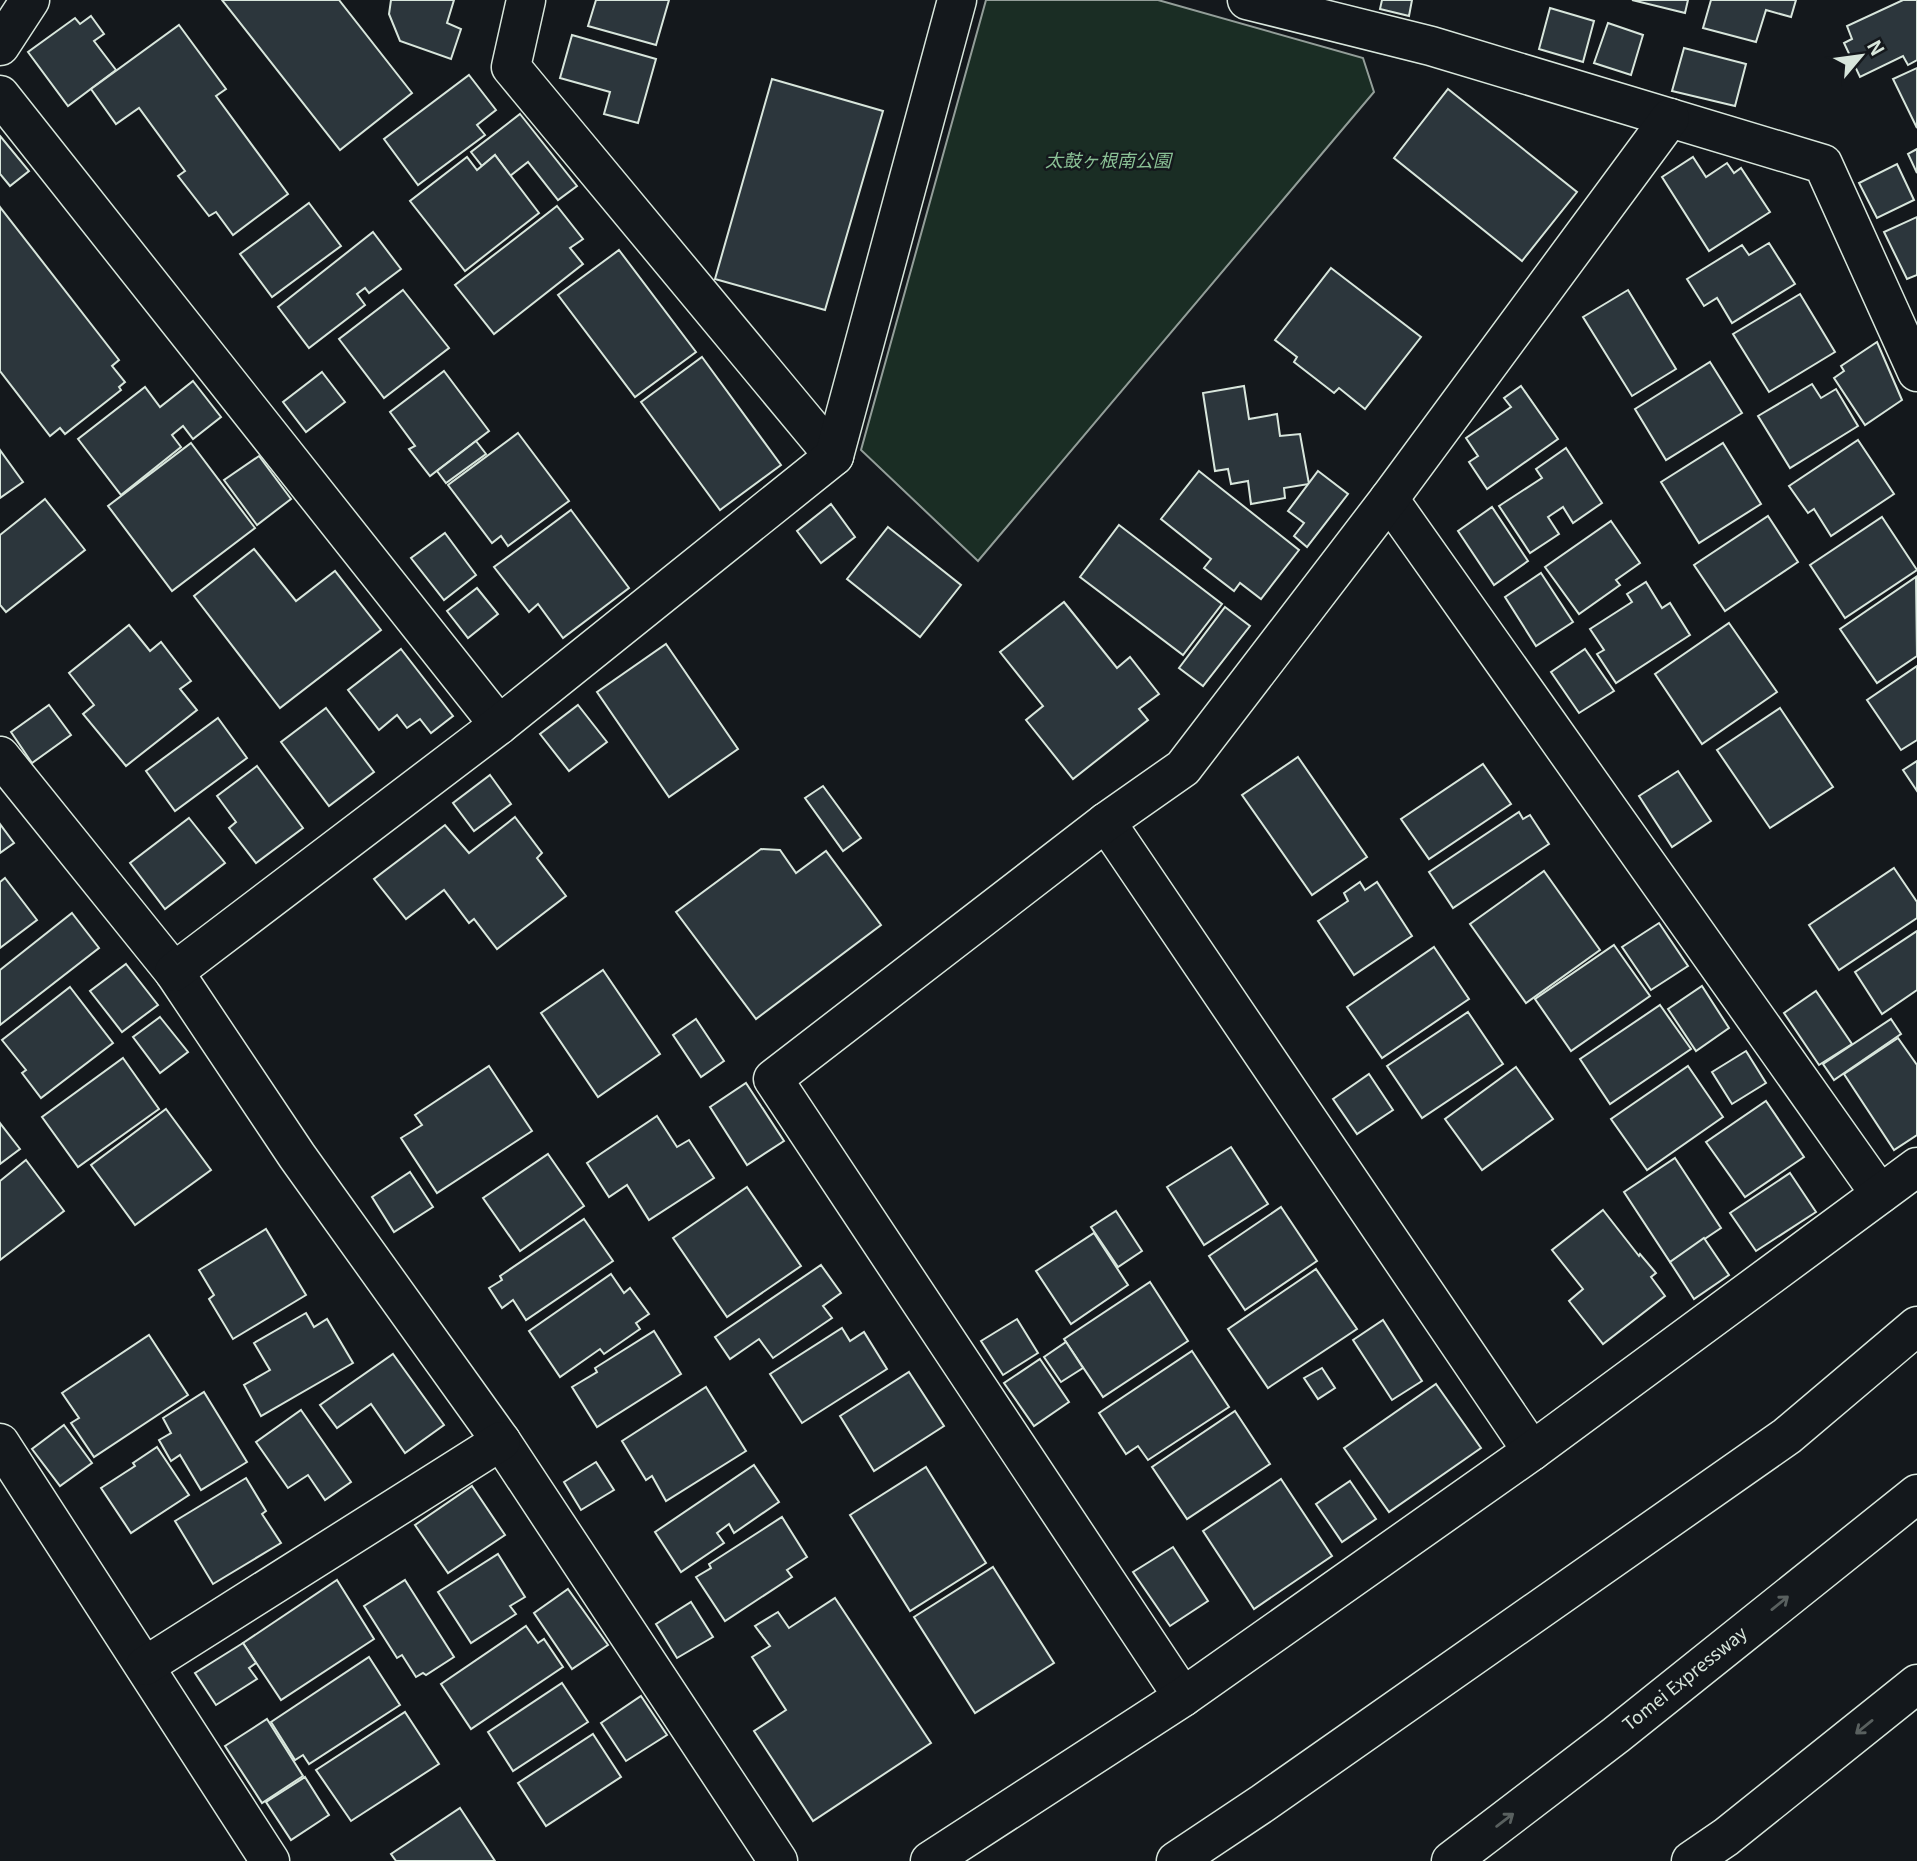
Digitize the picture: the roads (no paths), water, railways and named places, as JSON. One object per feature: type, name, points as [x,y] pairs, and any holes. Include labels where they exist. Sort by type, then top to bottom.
[{"type":"main road","points":[[0,46],[30,0]]},
{"type":"main road","points":[[526,0],[512,67],[834,456]]},
{"type":"main road","points":[[174,972],[499,725],[834,456],[957,0]]},
{"type":"main road","points":[[1247,0],[1430,46],[1823,164],[1917,372]]},
{"type":"main road","points":[[0,95],[499,725]]},
{"type":"main road","points":[[1183,1697],[773,1079],[1106,822],[1183,768],[1389,499],[1670,118]]},
{"type":"main road","points":[[1389,499],[1881,1194]]},
{"type":"main road","points":[[0,755],[174,972],[297,1156],[501,1441],[778,1861]]},
{"type":"main road","points":[[1106,822],[1532,1451]]},
{"type":"main road","points":[[930,1861],[1183,1697],[1532,1451],[1917,1167]]},
{"type":"main road","points":[[1175,1861],[1263,1804],[1787,1436],[1917,1326]]},
{"type":"main road","points":[[145,1666],[501,1441]]},
{"type":"main road","points":[[0,1443],[270,1861]]},
{"type":"main road","name":"Tomei Expressway","points":[[1451,1861],[1616,1735],[1917,1494]]},
{"type":"main road","points":[[1692,1861],[1726,1837],[1917,1684]]},
{"type":"park label","name":"太鼓ヶ根南公園","points":[[1108,161]]}]
